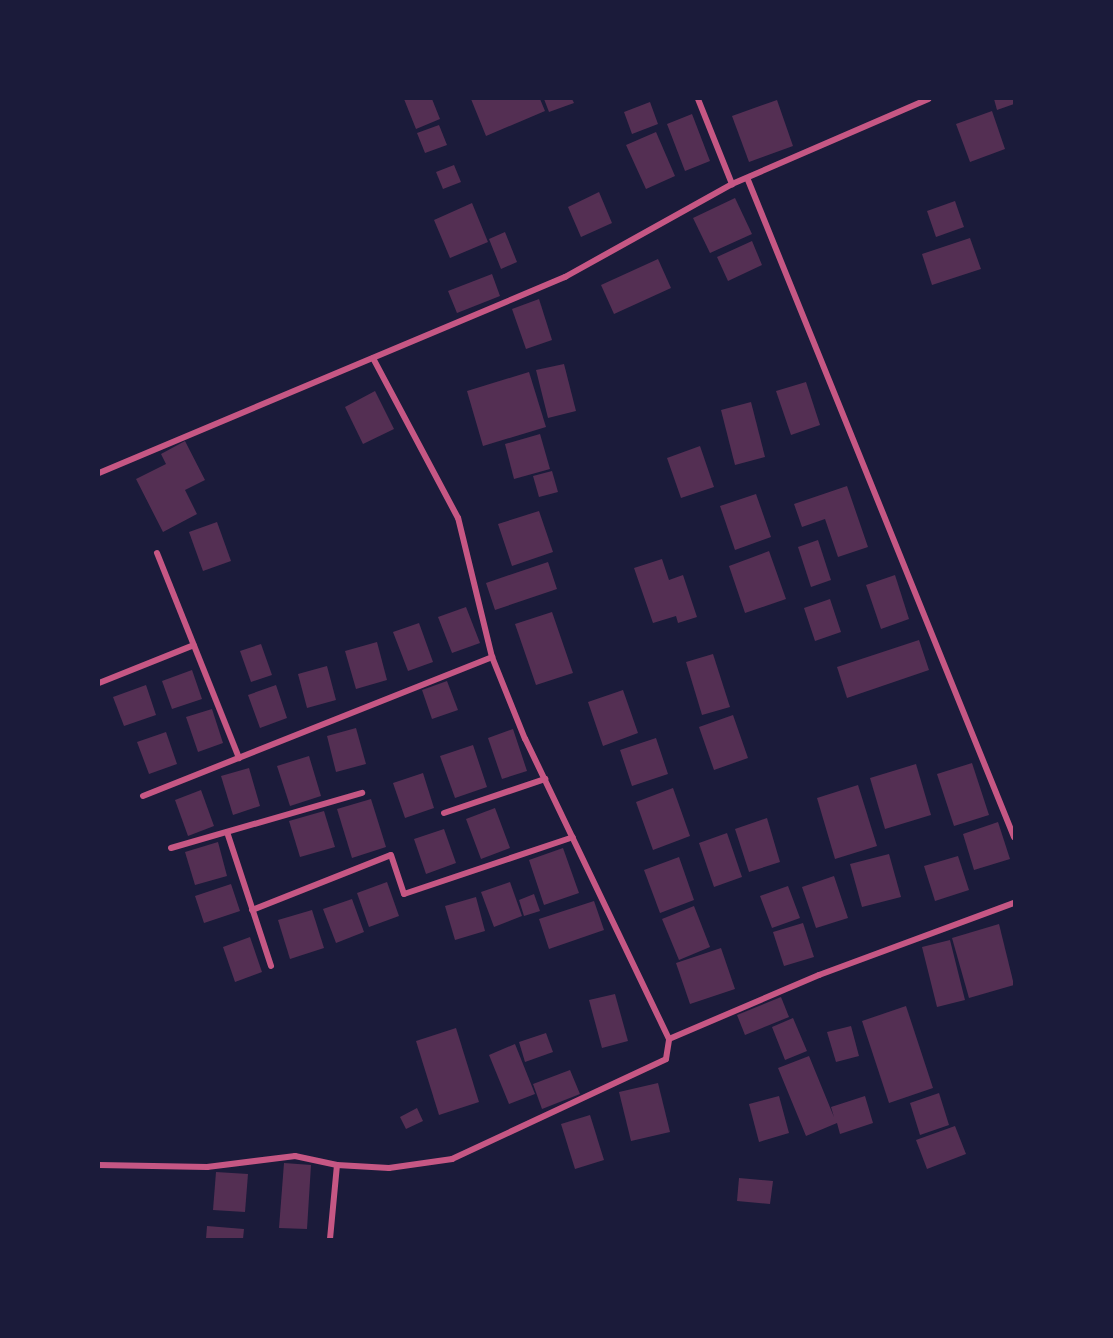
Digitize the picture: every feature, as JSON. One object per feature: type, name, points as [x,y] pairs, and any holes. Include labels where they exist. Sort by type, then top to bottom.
[{"type":"street","points":[[698,99],[732,184]]},
{"type":"street","points":[[99,473],[565,277],[732,184],[748,180],[928,99]]},
{"type":"street","points":[[748,180],[1014,837]]},
{"type":"street","points":[[99,1165],[207,1167],[295,1156],[337,1165],[389,1168],[452,1159],[666,1059],[669,1039],[545,779],[492,657],[458,518],[373,358]]},
{"type":"street","points":[[157,552],[239,758]]},
{"type":"street","points":[[99,683],[194,645]]},
{"type":"street","points":[[143,796],[492,657]]},
{"type":"street","points":[[444,813],[545,779]]},
{"type":"street","points":[[171,848],[362,793]]},
{"type":"street","points":[[227,832],[271,966]]},
{"type":"street","points":[[252,910],[391,855],[404,894],[573,837]]},
{"type":"street","points":[[669,1039],[819,975],[1014,903]]},
{"type":"street","points":[[330,1239],[337,1165]]},
{"type":"building","points":[[404,99],[432,99],[440,119],[416,129]]},
{"type":"building","points":[[471,99],[540,99],[545,111],[486,136]]},
{"type":"building","points":[[544,99],[572,99],[574,103],[549,112]]},
{"type":"building","points":[[994,99],[1014,99],[1014,104],[997,110]]},
{"type":"building","points":[[777,100],[793,146],[749,162],[732,116]]},
{"type":"building","points":[[650,102],[658,124],[632,134],[624,112]]},
{"type":"building","points":[[992,111],[1005,149],[970,162],[956,124]]},
{"type":"building","points":[[692,114],[710,161],[685,171],[667,124]]},
{"type":"building","points":[[439,125],[447,145],[425,153],[417,133]]},
{"type":"building","points":[[656,132],[675,176],[646,189],[626,145]]},
{"type":"building","points":[[454,165],[461,182],[443,189],[436,172]]},
{"type":"building","points":[[599,192],[612,223],[581,237],[568,207]]},
{"type":"building","points":[[735,198],[752,234],[710,253],[693,218]]},
{"type":"building","points":[[955,201],[964,227],[936,237],[927,211]]},
{"type":"building","points":[[472,203],[488,242],[450,258],[434,220]]},
{"type":"building","points":[[505,232],[517,262],[501,269],[489,239]]},
{"type":"building","points":[[970,238],[981,269],[932,285],[922,254]]},
{"type":"building","points":[[752,241],[762,265],[728,281],[717,257]]},
{"type":"building","points":[[658,259],[671,288],[614,314],[601,285]]},
{"type":"building","points":[[492,274],[500,296],[457,313],[448,291]]},
{"type":"building","points":[[539,299],[552,340],[526,349],[512,309]]},
{"type":"building","points":[[564,364],[576,411],[548,418],[536,370]]},
{"type":"building","points":[[529,372],[546,427],[483,446],[467,391]]},
{"type":"building","points":[[806,382],[820,425],[791,435],[776,391]]},
{"type":"building","points":[[375,391],[394,429],[363,444],[345,407]]},
{"type":"building","points":[[751,402],[765,457],[735,465],[721,410]]},
{"type":"building","points":[[540,434],[550,469],[514,479],[505,444]]},
{"type":"building","points":[[185,441],[205,480],[185,490],[197,514],[163,532],[136,479],[166,464],[161,454]]},
{"type":"building","points":[[700,446],[714,487],[681,498],[667,458]]},
{"type":"building","points":[[552,471],[558,492],[539,497],[533,476]]},
{"type":"building","points":[[847,486],[868,547],[838,557],[825,519],[802,527],[794,504]]},
{"type":"building","points":[[756,494],[771,537],[735,550],[720,506]]},
{"type":"building","points":[[539,511],[553,552],[512,566],[498,524]]},
{"type":"building","points":[[217,522],[231,561],[203,571],[189,532]]},
{"type":"building","points":[[818,540],[831,580],[811,587],[798,547]]},
{"type":"building","points":[[769,551],[786,599],[745,613],[729,566]]},
{"type":"building","points":[[662,559],[669,580],[683,575],[697,617],[678,623],[676,616],[653,623],[634,568]]},
{"type":"building","points":[[548,562],[557,589],[495,610],[486,583]]},
{"type":"building","points":[[895,575],[909,619],[881,629],[866,585]]},
{"type":"building","points":[[830,599],[841,632],[815,641],[804,608]]},
{"type":"building","points":[[466,607],[480,643],[452,653],[438,617]]},
{"type":"building","points":[[552,612],[573,673],[536,685],[515,624]]},
{"type":"building","points":[[419,623],[433,662],[408,671],[393,632]]},
{"type":"building","points":[[919,640],[929,670],[847,698],[837,667]]},
{"type":"building","points":[[377,642],[387,680],[356,689],[345,651]]},
{"type":"building","points":[[261,644],[272,675],[251,682],[240,651]]},
{"type":"building","points":[[713,654],[730,707],[702,715],[686,662]]},
{"type":"building","points":[[327,666],[336,700],[307,708],[298,674]]},
{"type":"building","points":[[192,670],[202,699],[172,709],[162,681]]},
{"type":"building","points":[[447,681],[458,710],[432,719],[422,690]]},
{"type":"building","points":[[146,685],[156,715],[124,726],[113,697]]},
{"type":"building","points":[[276,685],[287,718],[260,728],[248,695]]},
{"type":"building","points":[[623,690],[638,733],[603,746],[588,702]]},
{"type":"building","points":[[212,709],[223,743],[198,752],[186,717]]},
{"type":"building","points":[[733,715],[748,758],[714,770],[699,727]]},
{"type":"building","points":[[356,728],[366,764],[336,772],[327,736]]},
{"type":"building","points":[[513,729],[527,771],[502,779],[488,738]]},
{"type":"building","points":[[166,732],[177,764],[149,774],[137,742]]},
{"type":"building","points":[[656,738],[668,774],[632,786],[620,750]]},
{"type":"building","points":[[473,745],[487,787],[455,798],[440,756]]},
{"type":"building","points":[[309,756],[321,796],[290,806],[277,766]]},
{"type":"building","points":[[972,763],[989,815],[954,826],[937,774]]},
{"type":"building","points":[[916,764],[931,815],[885,829],[870,778]]},
{"type":"building","points":[[249,768],[260,806],[233,815],[221,776]]},
{"type":"building","points":[[423,773],[434,808],[405,818],[393,783]]},
{"type":"building","points":[[858,785],[877,846],[835,859],[817,798]]},
{"type":"building","points":[[673,788],[690,836],[653,850],[636,802]]},
{"type":"building","points":[[201,790],[214,826],[188,836],[175,800]]},
{"type":"building","points":[[371,799],[386,847],[352,858],[337,809]]},
{"type":"building","points":[[495,808],[510,848],[481,859],[466,819]]},
{"type":"building","points":[[324,811],[335,847],[300,857],[289,821]]},
{"type":"building","points":[[767,818],[780,862],[749,872],[735,829]]},
{"type":"building","points":[[998,822],[1010,859],[974,870],[963,834]]},
{"type":"building","points":[[444,829],[456,863],[426,874],[414,839]]},
{"type":"building","points":[[727,833],[742,877],[714,887],[699,843]]},
{"type":"building","points":[[218,842],[227,876],[195,885],[185,852]]},
{"type":"building","points":[[563,848],[579,893],[544,905],[529,860]]},
{"type":"building","points":[[889,854],[901,897],[862,907],[850,864]]},
{"type":"building","points":[[958,856],[969,890],[935,901],[924,866]]},
{"type":"building","points":[[679,857],[694,900],[660,913],[644,870]]},
{"type":"building","points":[[834,876],[848,918],[816,928],[802,887]]},
{"type":"building","points":[[387,882],[399,916],[369,927],[357,893]]},
{"type":"building","points":[[510,882],[522,916],[494,927],[481,892]]},
{"type":"building","points":[[231,884],[240,911],[204,923],[195,896]]},
{"type":"building","points":[[788,886],[800,918],[772,928],[760,896]]},
{"type":"building","points":[[534,894],[540,911],[524,916],[519,900]]},
{"type":"building","points":[[476,897],[485,931],[455,940],[445,906]]},
{"type":"building","points":[[352,899],[364,932],[336,943],[323,909]]},
{"type":"building","points":[[594,901],[604,930],[549,949],[539,919]]},
{"type":"building","points":[[694,906],[710,947],[679,960],[662,919]]},
{"type":"building","points":[[312,910],[324,948],[290,959],[278,920]]},
{"type":"building","points":[[803,923],[814,957],[784,966],[773,932]]},
{"type":"building","points":[[999,924],[1014,985],[969,998],[952,938]]},
{"type":"building","points":[[250,937],[262,972],[235,982],[223,947]]},
{"type":"building","points":[[950,940],[965,1000],[937,1007],[922,947]]},
{"type":"building","points":[[721,948],[735,989],[690,1004],[676,963]]},
{"type":"building","points":[[615,994],[628,1041],[602,1048],[589,1000]]},
{"type":"building","points":[[781,997],[789,1017],[745,1035],[737,1015]]},
{"type":"building","points":[[906,1006],[933,1088],[889,1103],[862,1021]]},
{"type":"building","points":[[793,1018],[807,1051],[785,1060],[772,1027]]},
{"type":"building","points":[[851,1026],[859,1056],[836,1062],[827,1032]]},
{"type":"building","points":[[456,1028],[479,1102],[439,1115],[416,1041]]},
{"type":"building","points":[[546,1033],[553,1052],[525,1062],[519,1042]]},
{"type":"building","points":[[515,1044],[535,1094],[509,1104],[489,1055]]},
{"type":"building","points":[[809,1056],[834,1117],[831,1107],[865,1096],[873,1123],[840,1134],[837,1123],[806,1136],[778,1068]]},
{"type":"building","points":[[570,1070],[580,1094],[542,1109],[533,1084]]},
{"type":"building","points":[[658,1083],[670,1132],[631,1141],[619,1092]]},
{"type":"building","points":[[939,1093],[949,1125],[920,1135],[910,1103]]},
{"type":"building","points":[[779,1096],[789,1133],[759,1142],[749,1104]]},
{"type":"building","points":[[417,1108],[423,1121],[406,1129],[400,1117]]},
{"type":"building","points":[[590,1115],[604,1160],[575,1169],[561,1124]]},
{"type":"building","points":[[955,1126],[966,1154],[927,1169],[916,1140]]},
{"type":"building","points":[[284,1163],[311,1165],[307,1229],[279,1228]]},
{"type":"building","points":[[216,1172],[248,1174],[245,1212],[213,1210]]},
{"type":"building","points":[[739,1178],[773,1181],[770,1204],[737,1201]]},
{"type":"building","points":[[207,1226],[244,1229],[243,1239],[206,1239]]}]
